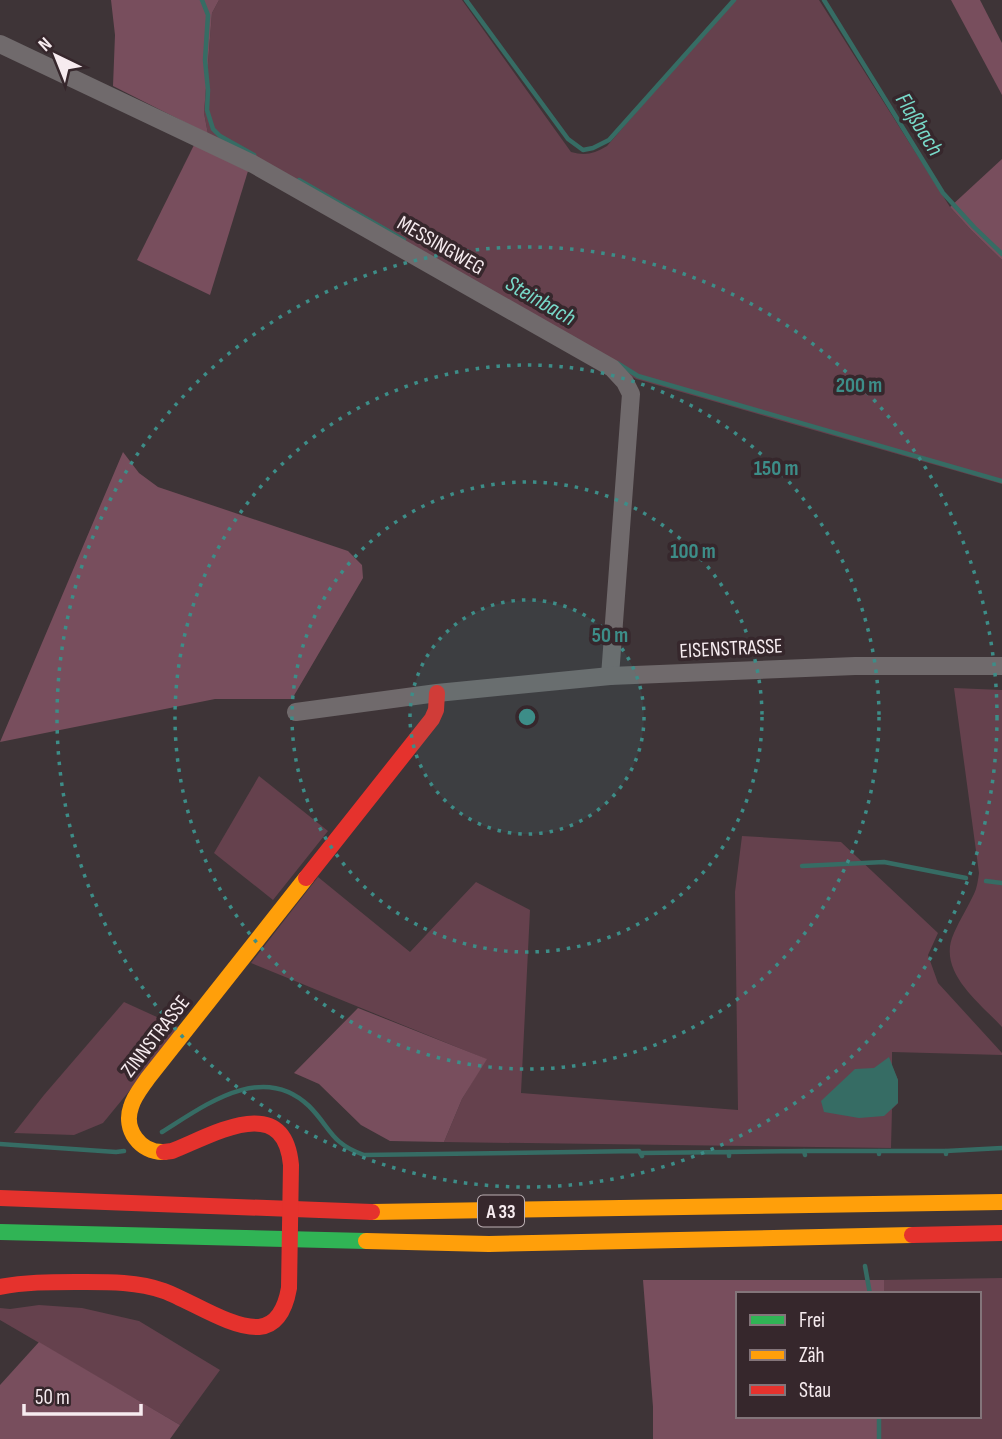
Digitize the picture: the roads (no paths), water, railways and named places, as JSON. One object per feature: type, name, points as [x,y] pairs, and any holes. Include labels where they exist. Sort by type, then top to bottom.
[{"type":"main road","name":"ZINNSTRASSE","points":[[0,1287],[34,1282],[98,1281],[130,1284],[155,1288],[181,1297],[239,1325],[260,1327],[271,1323],[280,1314],[286,1305],[289,1288],[291,1165],[286,1139],[282,1134],[256,1122],[161,1153],[149,1150],[139,1143],[130,1130],[128,1116],[132,1102],[157,1067],[432,719],[436,710],[437,693]]},
{"type":"main road","name":"A 33","points":[[0,1198],[393,1213],[1002,1202]]},
{"type":"main road","name":"A 33","points":[[0,1232],[489,1244],[1002,1233]]},
{"type":"street","name":"MESSINGWEG","points":[[0,44],[253,164],[611,368],[625,382],[631,394],[610,676]]},
{"type":"street","name":"EISENSTRASSE","points":[[296,712],[437,693],[610,676],[855,666],[1002,666]]},
{"type":"waterway","name":"Steinbach","points":[[202,0],[208,15],[205,60],[207,110],[213,129],[220,136],[254,155]]},
{"type":"waterway","points":[[466,0],[568,139],[583,150],[609,140],[734,0]]},
{"type":"waterway","name":"Flaßbach","points":[[824,0],[943,193],[1002,254]]},
{"type":"waterway","name":"Steinbach","points":[[299,180],[404,240]]},
{"type":"waterway","name":"Steinbach","points":[[617,363],[638,376],[1002,481]]},
{"type":"waterway","points":[[802,866],[884,862],[966,878]]},
{"type":"waterway","points":[[986,881],[1002,883]]},
{"type":"waterway","points":[[162,1132],[215,1100],[234,1092],[272,1087],[291,1093],[309,1106],[337,1140],[364,1155],[639,1151],[642,1156]]},
{"type":"waterway","points":[[0,1144],[124,1151]]},
{"type":"waterway","points":[[946,1151],[1002,1148]]},
{"type":"waterway","points":[[804,1151],[879,1151],[879,1154]]},
{"type":"waterway","points":[[729,1152],[804,1151],[805,1155]]},
{"type":"waterway","points":[[879,1151],[946,1151],[946,1154]]},
{"type":"waterway","points":[[642,1153],[729,1152],[729,1156]]},
{"type":"waterway","points":[[865,1266],[870,1292]]},
{"type":"waterway","points":[[879,1418],[879,1439]]}]
